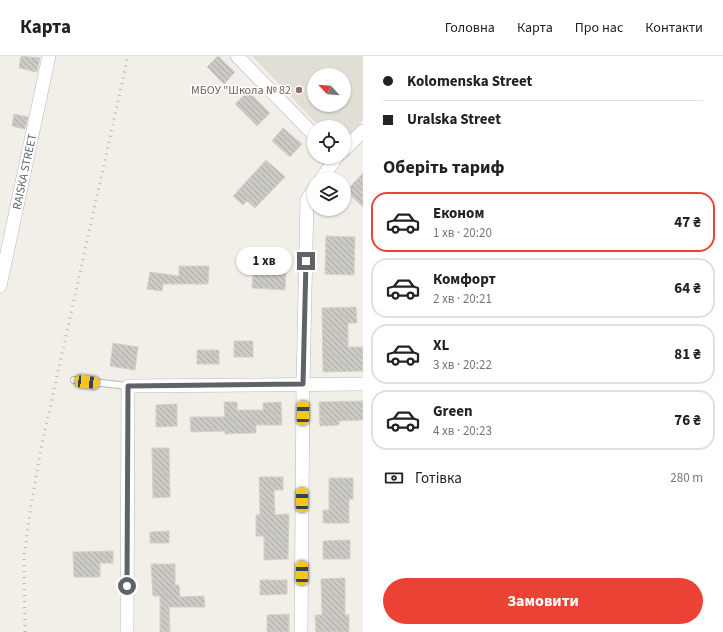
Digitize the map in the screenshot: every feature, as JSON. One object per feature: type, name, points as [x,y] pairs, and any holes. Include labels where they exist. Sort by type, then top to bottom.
[{"type":"street","name":"RAISKA STREET","points":[[0,286],[49,56]]},
{"type":"street","points":[[237,56],[307,128]]},
{"type":"street","points":[[351,143],[363,131]]},
{"type":"street","points":[[301,632],[303,384],[307,200]]},
{"type":"street","points":[[127,632],[128,386],[363,384]]},
{"type":"lane","points":[[74,380],[128,386]]},
{"type":"shaded area","name":"МБОУ \"Школа № 82","points":[[252,56],[363,56],[363,120],[351,133],[351,120],[313,120]]},
{"type":"building","points":[[21,56],[40,58],[37,72],[19,68]]},
{"type":"building","points":[[218,56],[235,72],[224,84],[207,67]]},
{"type":"building","points":[[248,91],[270,113],[257,126],[235,104]]},
{"type":"building","points":[[14,114],[28,117],[25,129],[12,126]]},
{"type":"building","points":[[283,128],[302,144],[290,157],[272,141]]},
{"type":"building","points":[[266,160],[285,177],[255,208],[247,201],[243,205],[233,196]]},
{"type":"building","points":[[363,173],[363,207],[351,196],[351,186]]},
{"type":"building","points":[[326,236],[355,237],[354,275],[325,274]]},
{"type":"building","points":[[254,264],[286,266],[285,290],[252,288]]},
{"type":"building","points":[[179,266],[209,266],[208,284],[163,284],[162,291],[147,289],[150,272],[179,276]]},
{"type":"building","points":[[356,307],[357,323],[348,323],[348,347],[363,347],[363,371],[323,372],[322,308]]},
{"type":"building","points":[[234,341],[253,341],[253,357],[234,357]]},
{"type":"building","points":[[113,343],[138,347],[135,370],[110,366]]},
{"type":"building","points":[[197,350],[219,350],[219,364],[197,364]]},
{"type":"building","points":[[363,401],[363,420],[339,421],[339,425],[320,426],[319,402]]},
{"type":"building","points":[[224,402],[237,402],[237,410],[263,410],[263,403],[281,402],[282,425],[256,425],[256,433],[225,434],[225,431],[191,432],[190,417],[225,417]]},
{"type":"building","points":[[177,404],[177,426],[156,427],[156,405]]},
{"type":"building","points":[[152,448],[169,448],[170,497],[153,498]]},
{"type":"building","points":[[259,477],[283,477],[283,490],[274,490],[275,515],[289,514],[288,559],[264,560],[264,536],[256,536],[256,515],[260,515]]},
{"type":"building","points":[[329,478],[353,478],[353,499],[349,499],[349,523],[323,523],[323,510],[329,510]]},
{"type":"building","points":[[169,531],[169,543],[150,543],[150,532]]},
{"type":"building","points":[[350,540],[350,559],[323,559],[323,541]]},
{"type":"building","points":[[113,551],[113,563],[100,563],[100,577],[74,577],[73,552]]},
{"type":"building","points":[[151,564],[175,564],[175,585],[179,585],[180,597],[204,596],[205,607],[169,607],[170,632],[160,632],[160,596],[153,596]]},
{"type":"building","points":[[345,578],[345,615],[349,615],[349,632],[316,632],[315,615],[322,615],[321,579]]},
{"type":"building","points":[[260,580],[287,580],[287,594],[260,595]]},
{"type":"building","points":[[289,614],[289,632],[267,632],[267,615]]},
{"type":"railway","points":[[25,632],[24,557],[31,505],[42,444],[128,56]]},
{"type":"place","name":"МБОУ \"Школа № 82","points":[[299,90]]},
{"type":"route","points":[[127,586],[128,386],[303,384],[306,261]]}]
